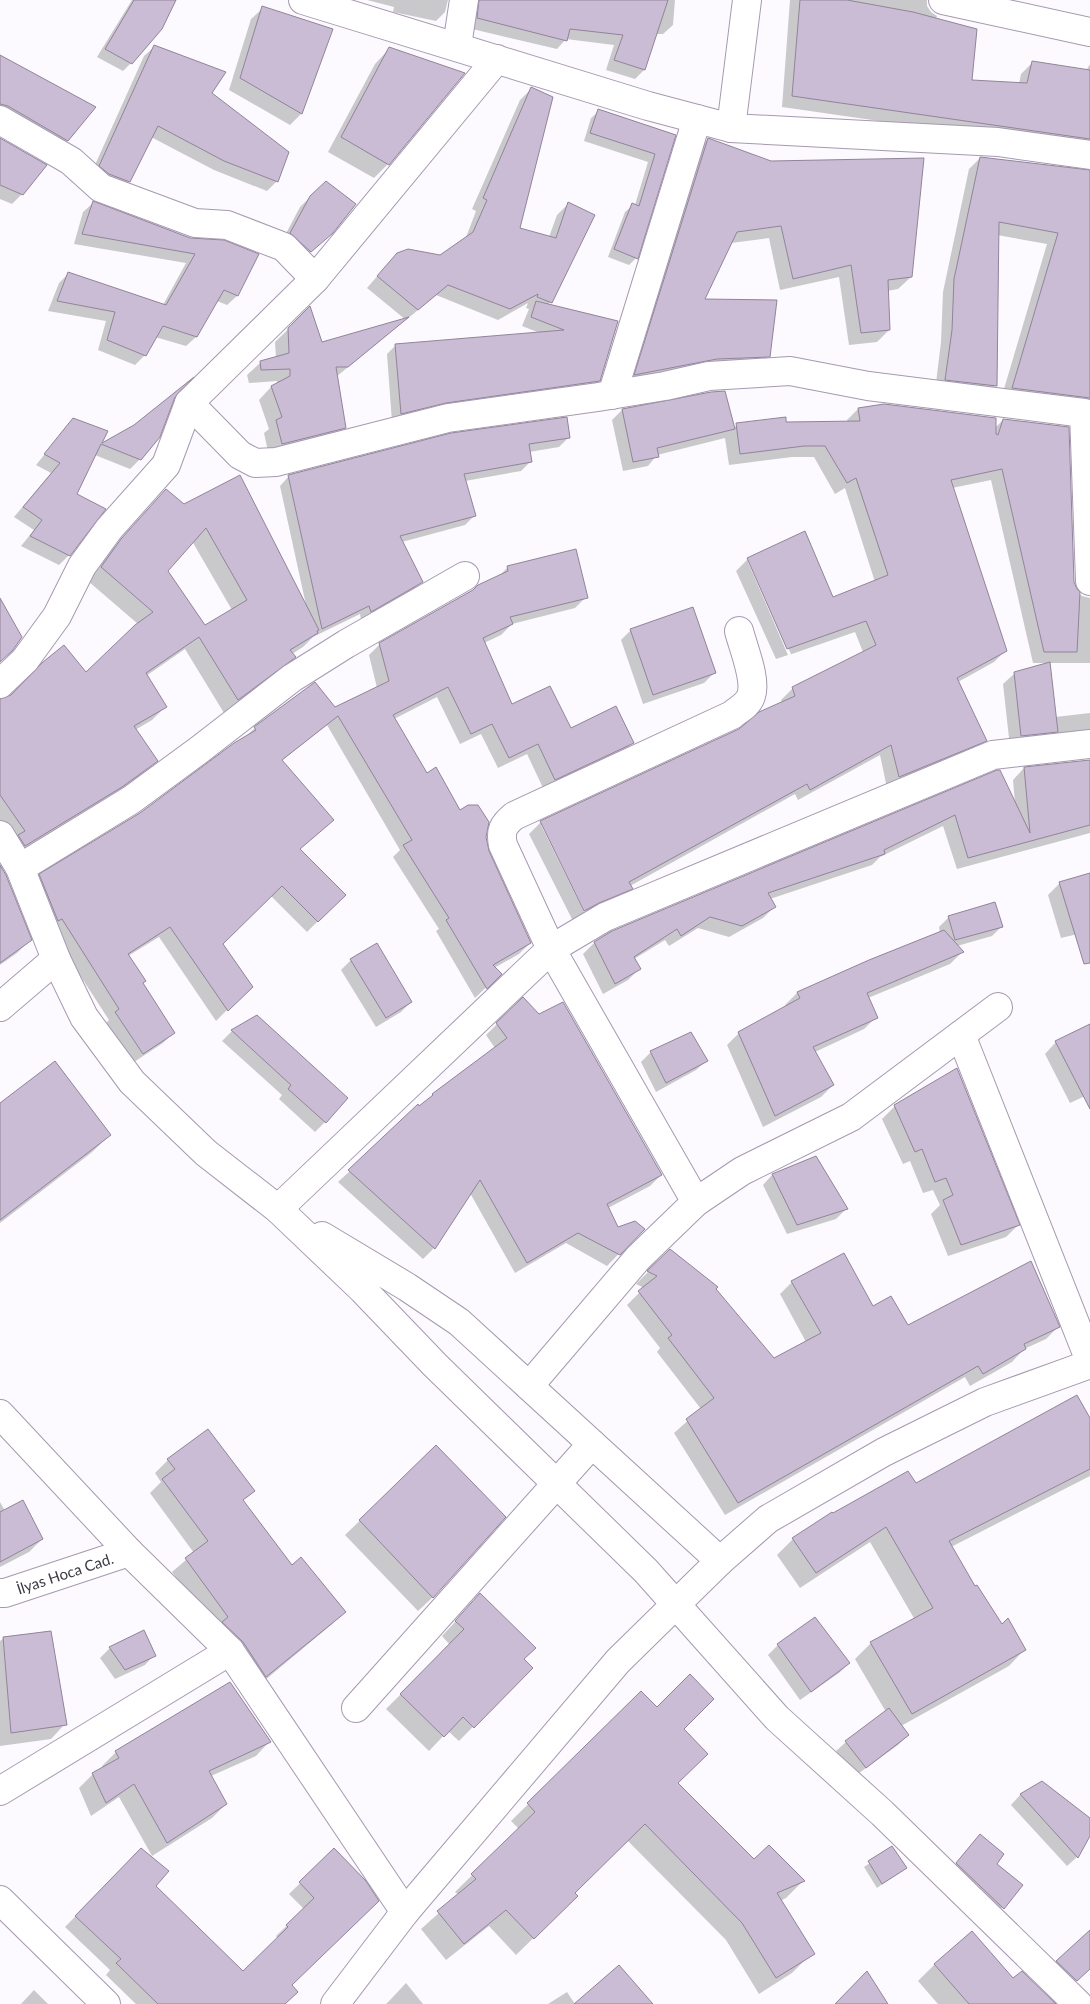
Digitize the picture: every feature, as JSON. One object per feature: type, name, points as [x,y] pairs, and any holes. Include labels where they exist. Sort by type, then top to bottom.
[{"type":"street","points":[[303,0],[648,106],[731,128],[998,142],[1090,155]]},
{"type":"street","points":[[457,46],[464,0]]},
{"type":"street","points":[[731,128],[746,0]]},
{"type":"street","points":[[943,0],[1090,32]]},
{"type":"street","points":[[0,684],[25,660],[58,616],[82,566],[109,529],[166,465],[189,403],[315,279],[497,59]]},
{"type":"street","points":[[612,395],[697,119]]},
{"type":"street","points":[[0,120],[71,161],[100,188],[195,223],[227,226],[284,247],[315,279]]},
{"type":"street","points":[[189,403],[240,455],[255,463],[276,462],[448,418],[524,409],[612,395],[709,376],[790,371],[868,386],[1084,413],[1090,581]]},
{"type":"street","points":[[20,868],[131,800],[200,750],[292,678],[346,644],[466,576]]},
{"type":"street","points":[[696,1202],[550,949],[503,845],[501,835],[505,824],[514,816],[732,715],[745,705],[751,696],[753,683],[739,631]]},
{"type":"street","points":[[278,1210],[550,949],[605,916],[992,754],[1090,744]]},
{"type":"street","points":[[0,836],[20,868],[56,959],[84,1017],[132,1082],[206,1153],[278,1210],[363,1290],[435,1365],[646,1571],[776,1718],[882,1813],[1078,2004]]},
{"type":"street","points":[[0,1007],[56,959]]},
{"type":"street","points":[[529,1386],[638,1258],[696,1202],[742,1171],[851,1117],[998,1007]]},
{"type":"street","points":[[337,2003],[405,1912],[618,1661],[720,1560],[768,1519],[884,1452],[984,1402],[1090,1362],[961,1035]]},
{"type":"street","points":[[278,1210],[407,1288],[459,1322],[720,1560]]},
{"type":"street","points":[[0,1414],[130,1552],[230,1651],[405,1912]]},
{"type":"street","points":[[356,1708],[556,1482],[592,1444]]},
{"type":"street","name":"İlyas Hoca Cad.","points":[[0,1593],[5,1593],[130,1552]]},
{"type":"street","points":[[0,1791],[230,1651]]},
{"type":"street","points":[[0,1900],[106,2004]]},
{"type":"building","points":[[134,0],[176,0],[162,29],[132,64],[105,49]]},
{"type":"building","points":[[479,0],[668,0],[645,70],[614,60],[623,35],[570,29],[567,41],[477,18]]},
{"type":"building","points":[[800,0],[847,0],[913,12],[977,29],[972,80],[1027,83],[1032,61],[1090,70],[1090,139],[792,96]]},
{"type":"building","points":[[262,6],[333,29],[302,114],[240,78]]},
{"type":"building","points":[[154,45],[226,72],[212,93],[289,152],[278,182],[224,161],[158,126],[130,182],[109,174],[99,166]]},
{"type":"building","points":[[389,47],[465,73],[389,165],[341,137]]},
{"type":"building","points":[[0,55],[96,107],[68,141],[8,106],[0,104]]},
{"type":"building","points":[[531,87],[553,97],[520,228],[556,238],[568,202],[595,215],[552,303],[537,297],[538,294],[510,309],[448,285],[418,310],[377,276],[397,253],[408,249],[440,255],[473,232],[487,200],[483,198]]},
{"type":"building","points":[[598,109],[676,135],[638,259],[614,249],[632,203],[639,206],[655,154],[590,133]]},
{"type":"building","points":[[0,138],[47,165],[23,195],[0,185]]},
{"type":"building","points":[[708,138],[771,161],[924,158],[912,277],[888,280],[890,330],[861,333],[851,265],[793,279],[781,226],[737,232],[705,299],[777,300],[770,357],[717,359],[634,375]]},
{"type":"building","points":[[980,157],[1090,170],[1090,398],[1012,388],[1058,233],[999,222],[997,386],[945,380],[952,330],[954,279]]},
{"type":"building","points":[[326,181],[356,204],[333,233],[311,252],[290,233],[310,196]]},
{"type":"building","points":[[93,201],[190,238],[224,240],[259,254],[238,296],[224,290],[197,337],[163,326],[146,356],[107,340],[115,312],[57,301],[68,272],[166,305],[195,254],[82,234]]},
{"type":"building","points":[[536,301],[618,321],[600,381],[446,403],[401,414],[395,344],[564,330],[531,317]]},
{"type":"building","points":[[310,306],[322,342],[409,317],[348,367],[336,367],[346,428],[282,444],[276,420],[282,417],[271,386],[290,376],[290,369],[261,370],[260,361],[289,353],[288,328]]},
{"type":"building","points":[[194,377],[175,397],[160,437],[141,460],[101,444],[77,494],[106,509],[70,556],[30,536],[42,520],[23,507],[60,463],[44,454],[73,418],[108,431],[102,443],[134,425]]},
{"type":"building","points":[[725,391],[735,429],[657,448],[659,457],[633,462],[622,409]]},
{"type":"building","points":[[884,404],[996,418],[996,434],[998,435],[1003,419],[1069,427],[1074,582],[1080,592],[1077,652],[1044,652],[1002,469],[951,480],[1007,651],[957,678],[987,741],[899,777],[891,745],[810,790],[807,784],[629,882],[633,889],[584,911],[540,821],[739,729],[759,712],[795,696],[792,687],[876,645],[866,621],[787,649],[747,558],[805,531],[833,597],[888,575],[856,478],[847,483],[825,446],[804,446],[740,454],[736,423],[786,417],[786,422],[860,421],[858,408]]},
{"type":"building","points":[[567,417],[570,438],[529,444],[532,462],[464,474],[476,516],[400,536],[423,582],[371,612],[369,606],[322,629],[288,475],[451,433]]},
{"type":"building","points":[[240,475],[319,630],[317,631],[318,633],[290,650],[296,657],[238,700],[199,637],[146,673],[167,707],[134,726],[158,761],[122,787],[25,846],[18,835],[25,831],[0,795],[0,699],[11,695],[43,662],[64,645],[86,672],[135,625],[153,612],[101,567],[121,539],[166,489],[184,504]],"holes":[[[206,528],[247,600],[205,625],[168,571]]]},
{"type":"building","points":[[576,549],[588,598],[510,617],[513,624],[483,638],[512,704],[550,686],[571,728],[616,706],[634,743],[555,780],[538,744],[509,758],[492,724],[471,734],[448,687],[393,715],[427,773],[436,767],[460,810],[468,805],[478,805],[489,822],[486,837],[489,851],[531,943],[493,965],[502,974],[487,989],[446,920],[449,918],[403,845],[412,840],[338,716],[282,760],[334,820],[300,849],[346,895],[318,922],[282,886],[223,944],[253,987],[228,1011],[170,927],[128,954],[146,981],[143,983],[175,1033],[143,1054],[115,1012],[119,1009],[62,919],[58,921],[39,874],[140,813],[234,743],[256,730],[254,727],[315,682],[335,707],[389,681],[379,643],[473,590],[478,585],[508,571],[507,566]]},
{"type":"building","points":[[0,598],[22,637],[13,650],[0,662]]},
{"type":"building","points":[[693,607],[716,673],[653,695],[630,629]]},
{"type":"building","points":[[1050,662],[1058,732],[1021,736],[1014,672]]},
{"type":"building","points":[[1090,760],[1090,825],[968,858],[955,815],[884,850],[885,854],[768,893],[776,907],[742,926],[710,917],[681,936],[677,929],[634,957],[641,969],[615,984],[594,942],[612,931],[997,770],[1000,770],[1030,833],[1024,767]]},
{"type":"building","points":[[0,865],[6,875],[32,940],[0,963]]},
{"type":"building","points":[[1090,873],[1090,963],[1084,964],[1059,882]]},
{"type":"building","points":[[995,902],[1003,927],[955,940],[948,916]]},
{"type":"building","points":[[944,930],[964,952],[867,993],[878,1018],[813,1047],[834,1085],[775,1116],[738,1032],[800,998],[797,992],[869,960]]},
{"type":"building","points":[[377,943],[412,1002],[386,1018],[350,959]]},
{"type":"building","points":[[523,997],[539,1014],[563,1002],[662,1175],[607,1204],[618,1227],[635,1221],[645,1229],[620,1255],[578,1233],[527,1263],[480,1180],[435,1249],[348,1170],[418,1104],[419,1106],[432,1094],[507,1038],[496,1023]]},
{"type":"building","points":[[257,1015],[348,1098],[326,1123],[288,1089],[291,1085],[231,1030]]},
{"type":"building","points":[[1090,1024],[1090,1109],[1055,1041]]},
{"type":"building","points":[[691,1032],[708,1061],[666,1083],[650,1051]]},
{"type":"building","points":[[55,1061],[111,1135],[0,1220],[0,1103]]},
{"type":"building","points":[[957,1068],[1020,1225],[961,1245],[943,1200],[953,1195],[946,1178],[935,1182],[922,1149],[915,1152],[894,1105]]},
{"type":"building","points":[[816,1156],[848,1209],[797,1225],[772,1174]]},
{"type":"building","points":[[670,1249],[718,1287],[716,1289],[774,1358],[821,1333],[791,1281],[844,1253],[873,1306],[891,1296],[908,1325],[1031,1261],[1060,1327],[1024,1344],[1026,1349],[983,1374],[978,1366],[738,1503],[686,1419],[714,1398],[668,1338],[672,1335],[638,1291],[657,1276],[647,1271]]},
{"type":"building","points":[[1077,1395],[1090,1418],[1090,1469],[949,1541],[975,1586],[977,1585],[1002,1624],[1008,1618],[1026,1650],[912,1714],[870,1642],[933,1608],[886,1527],[816,1573],[792,1538],[832,1512],[908,1471],[916,1483]]},
{"type":"building","points":[[208,1429],[255,1491],[243,1500],[292,1565],[301,1557],[346,1612],[266,1677],[243,1642],[222,1622],[228,1617],[185,1558],[208,1541],[162,1479],[175,1469],[167,1459]]},
{"type":"building","points":[[436,1445],[506,1517],[433,1598],[359,1520]]},
{"type":"building","points":[[23,1500],[43,1539],[0,1562],[0,1512]]},
{"type":"building","points":[[480,1593],[536,1648],[524,1659],[533,1668],[474,1728],[463,1717],[444,1737],[400,1694],[464,1629],[455,1621]]},
{"type":"building","points":[[815,1617],[850,1663],[811,1692],[777,1644]]},
{"type":"building","points":[[144,1630],[156,1656],[125,1670],[109,1647]]},
{"type":"building","points":[[51,1631],[67,1725],[11,1733],[3,1637]]},
{"type":"building","points":[[690,1674],[714,1699],[684,1729],[708,1754],[678,1783],[754,1859],[769,1845],[805,1881],[777,1893],[815,1954],[776,1978],[742,1923],[645,1824],[575,1893],[578,1896],[534,1939],[506,1910],[464,1944],[437,1911],[476,1879],[471,1874],[535,1812],[527,1803],[641,1691],[657,1707]]},
{"type":"building","points":[[230,1682],[271,1742],[209,1771],[227,1804],[167,1843],[134,1784],[106,1803],[92,1773],[119,1758],[115,1751]]},
{"type":"building","points":[[889,1708],[909,1735],[866,1768],[845,1741]]},
{"type":"building","points":[[1042,1781],[1090,1818],[1090,1836],[1078,1858],[1020,1794]]},
{"type":"building","points":[[980,1834],[1004,1854],[997,1864],[1023,1885],[1004,1909],[956,1863]]},
{"type":"building","points":[[892,1846],[907,1868],[882,1884],[868,1861]]},
{"type":"building","points":[[141,1848],[169,1871],[156,1886],[243,1971],[288,1927],[286,1925],[314,1898],[299,1882],[334,1848],[366,1881],[379,1901],[292,1985],[298,1992],[285,2004],[158,2004],[116,1963],[121,1959],[75,1916]]},
{"type":"building","points":[[1090,1930],[1090,1969],[1077,1981],[1056,1961]]},
{"type":"building","points":[[972,1931],[1013,1978],[1022,1971],[1056,2004],[969,2004],[934,1964]]},
{"type":"building","points":[[619,1965],[653,2004],[574,2004]]},
{"type":"building","points":[[867,1971],[888,2004],[835,2004]]}]
